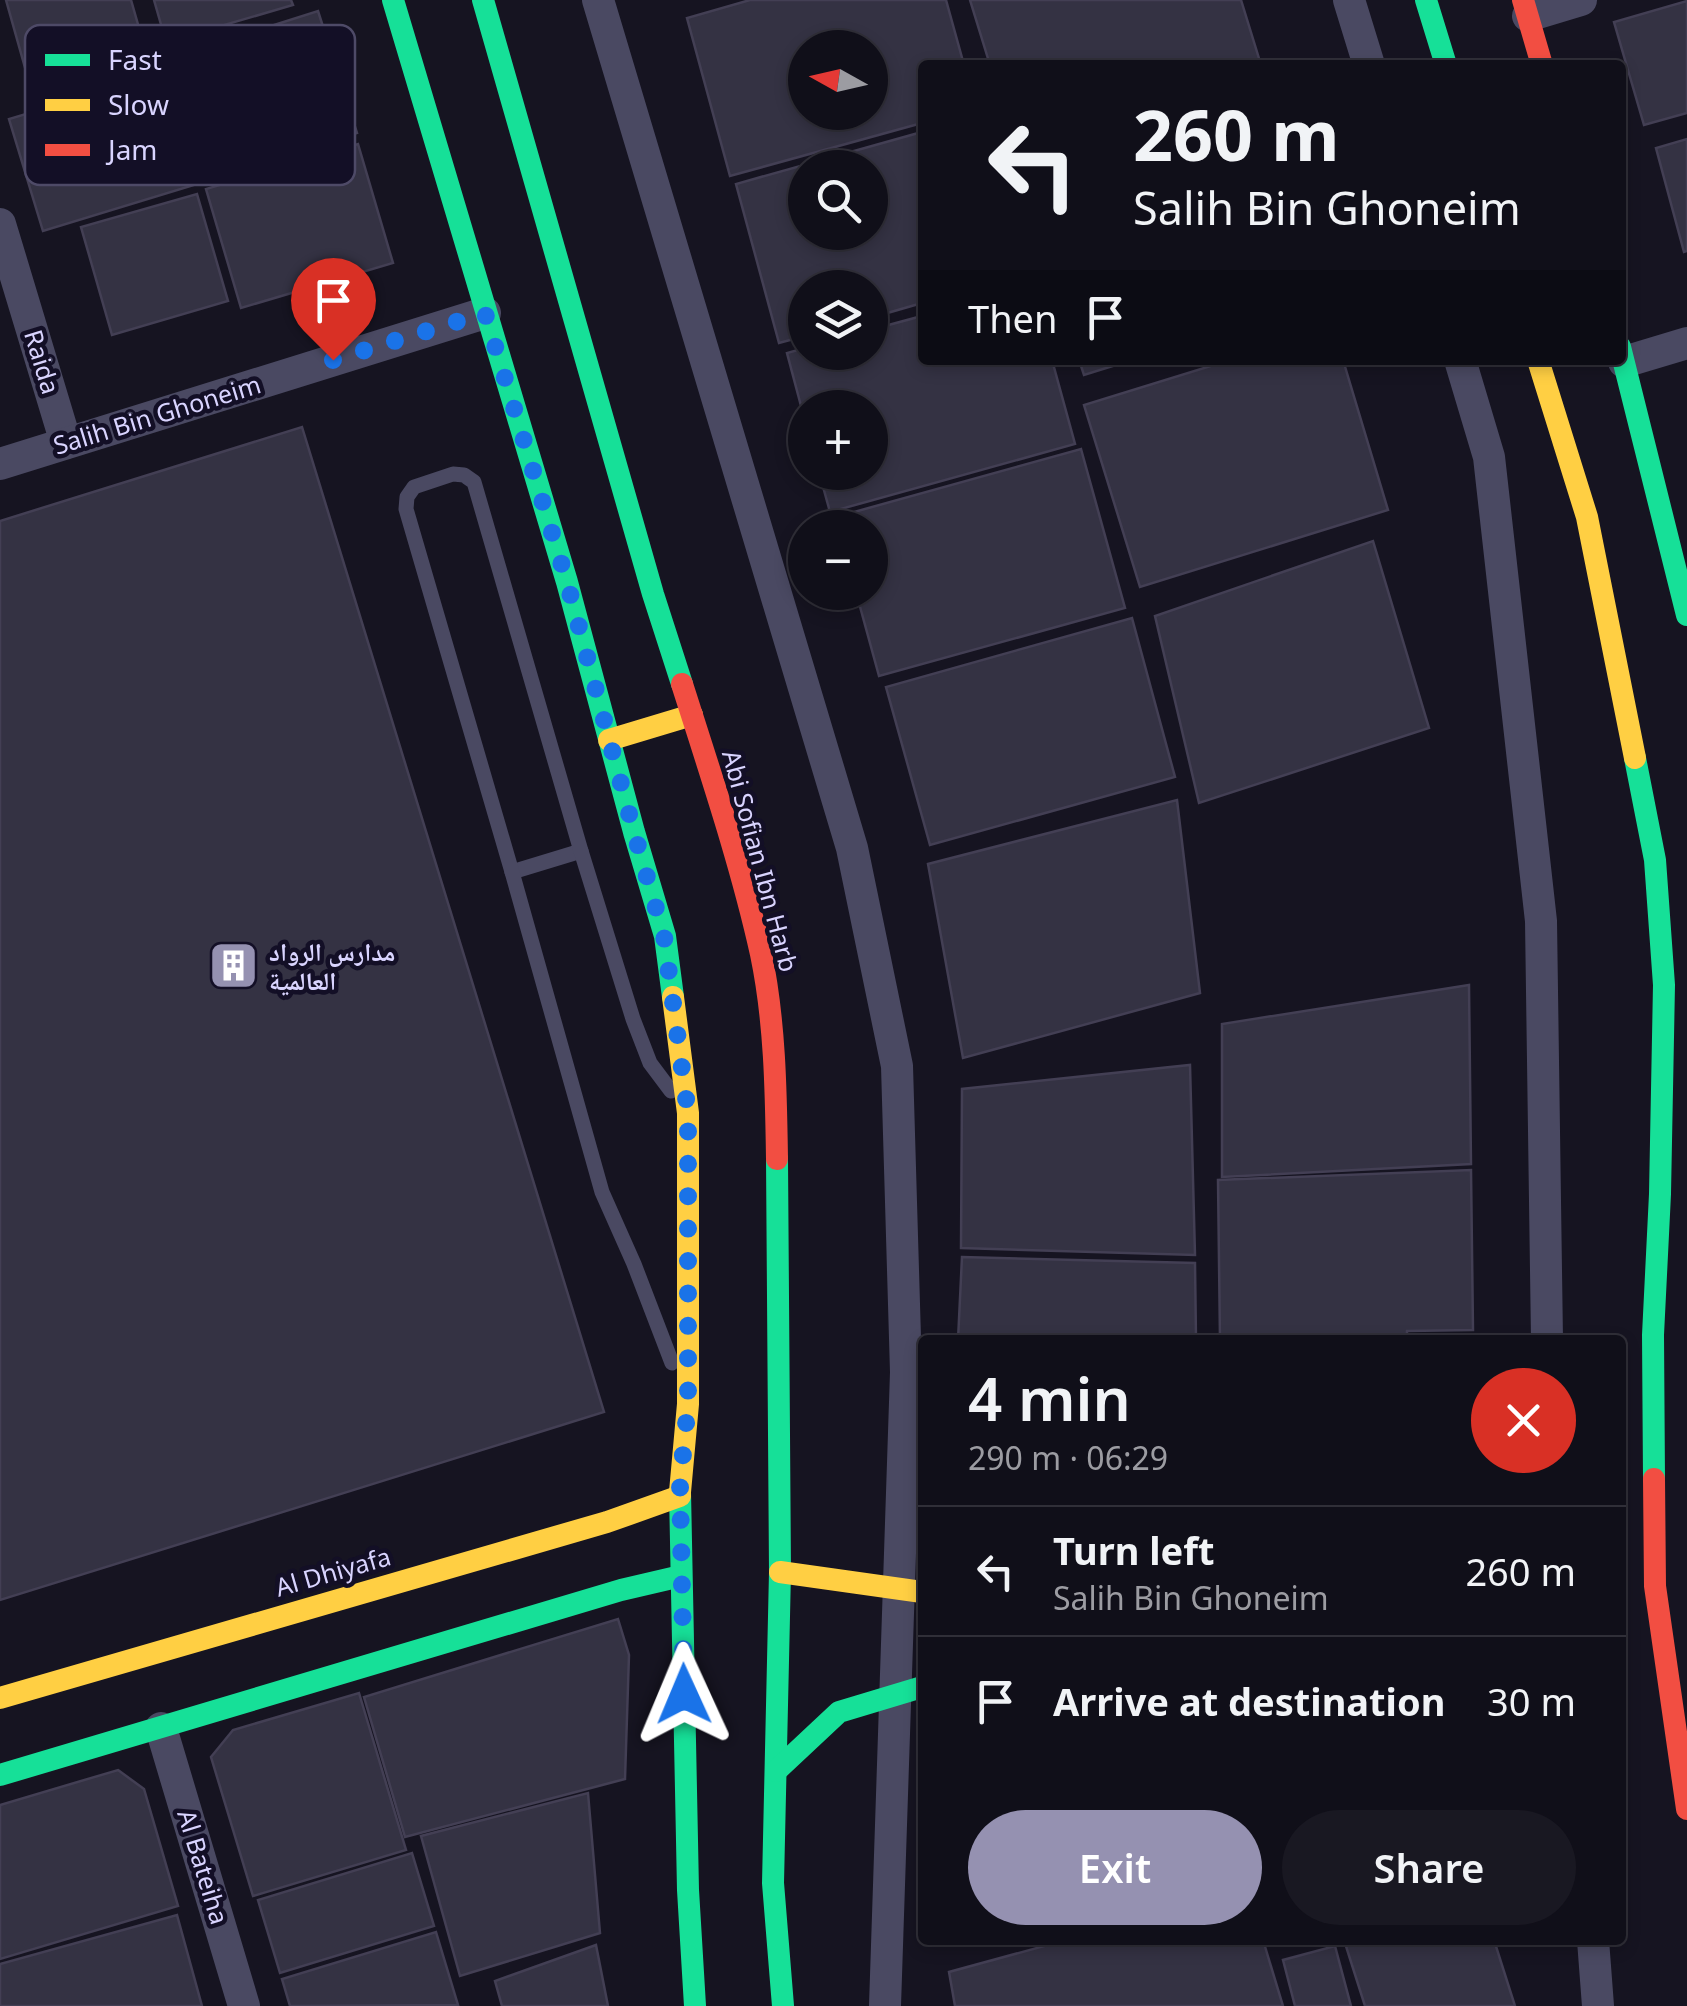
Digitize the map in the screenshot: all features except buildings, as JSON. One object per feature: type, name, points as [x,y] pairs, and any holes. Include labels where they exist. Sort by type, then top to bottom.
[{"type":"street","points":[[393,0],[567,582],[664,936],[688,1113],[688,1404],[680,1496],[688,1890],[695,2006]]},
{"type":"street","name":"Abi Sofian Ibn Harb","points":[[483,0],[653,594],[720,804],[760,956],[776,1072],[780,1572],[773,1883],[783,2006]]},
{"type":"street","points":[[598,0],[852,848],[897,1066],[911,1590],[909,1691],[885,2006]]},
{"type":"street","points":[[1349,0],[1367,60]]},
{"type":"street","points":[[1426,0],[1444,60]]},
{"type":"street","points":[[1541,60],[1526,8],[1581,0]]},
{"type":"street","name":"Raida","points":[[0,224],[66,444]]},
{"type":"street","name":"Salih Bin Ghoneim","points":[[0,464],[485,313]]},
{"type":"street","points":[[1626,353],[1687,343]]},
{"type":"street","points":[[1461,365],[1489,457],[1541,921],[1547,1335]]},
{"type":"street","points":[[1540,365],[1588,517],[1655,860],[1675,1004],[1653,1335],[1655,1586],[1687,1809]]},
{"type":"street","points":[[1625,365],[1687,615]]},
{"type":"street","points":[[609,740],[692,715]]},
{"type":"street","points":[[1631,1363],[1653,1335]]},
{"type":"street","name":"Al Dhiyafa","points":[[0,1698],[608,1522],[680,1496]]},
{"type":"street","points":[[608,1522],[648,1530]]},
{"type":"street","points":[[1632,1540],[1655,1586]]},
{"type":"street","points":[[621,1590],[655,1563]]},
{"type":"street","points":[[780,1572],[911,1590]]},
{"type":"street","points":[[0,1775],[621,1590],[681,1576]]},
{"type":"street","points":[[776,1771],[838,1712],[909,1691]]},
{"type":"street","name":"Al Bateiha","points":[[162,1728],[244,2006]]},
{"type":"street","points":[[1592,1945],[1598,2006]]},
{"type":"lane","points":[[688,1113],[650,1063],[632,1018],[474,482],[464,475],[452,474],[414,487],[407,497],[406,509],[602,1192],[688,1404]]},
{"type":"lane","points":[[512,872],[581,851]]},
{"type":"traffic: fast","points":[[393,0],[567,582],[665,936],[673,997]]},
{"type":"traffic: fast","points":[[483,0],[682,684]]},
{"type":"traffic: fast","points":[[1426,0],[1444,60]]},
{"type":"traffic: fast","points":[[1624,365],[1687,615]]},
{"type":"traffic: fast","points":[[1635,758],[1655,860],[1664,985],[1653,1335],[1654,1479]]},
{"type":"traffic: fast","points":[[777,1159],[780,1572],[773,1883],[783,2006]]},
{"type":"traffic: fast","points":[[680,1492],[688,1890],[695,2006]]},
{"type":"traffic: fast","points":[[0,1775],[621,1590],[681,1576]]},
{"type":"traffic: fast","points":[[776,1771],[839,1712],[918,1688]]},
{"type":"traffic: slow","points":[[1540,365],[1587,517],[1635,758]]},
{"type":"traffic: slow","points":[[609,740],[692,715]]},
{"type":"traffic: slow","points":[[673,997],[688,1113],[688,1404],[680,1492]]},
{"type":"traffic: slow","points":[[0,1698],[607,1522],[680,1496]]},
{"type":"traffic: slow","points":[[780,1572],[918,1591]]},
{"type":"traffic: jam","points":[[1523,0],[1541,60]]},
{"type":"traffic: jam","points":[[682,684],[735,852],[761,954],[772,1030],[777,1159]]},
{"type":"traffic: jam","points":[[1654,1479],[1655,1586],[1687,1809]]},
{"type":"place","name":"مدارس الرواد العالمية","points":[[234,966]]},
{"type":"route","points":[[333,360],[485,313],[567,582],[664,936],[688,1113],[688,1404],[680,1484],[684,1694]]}]
